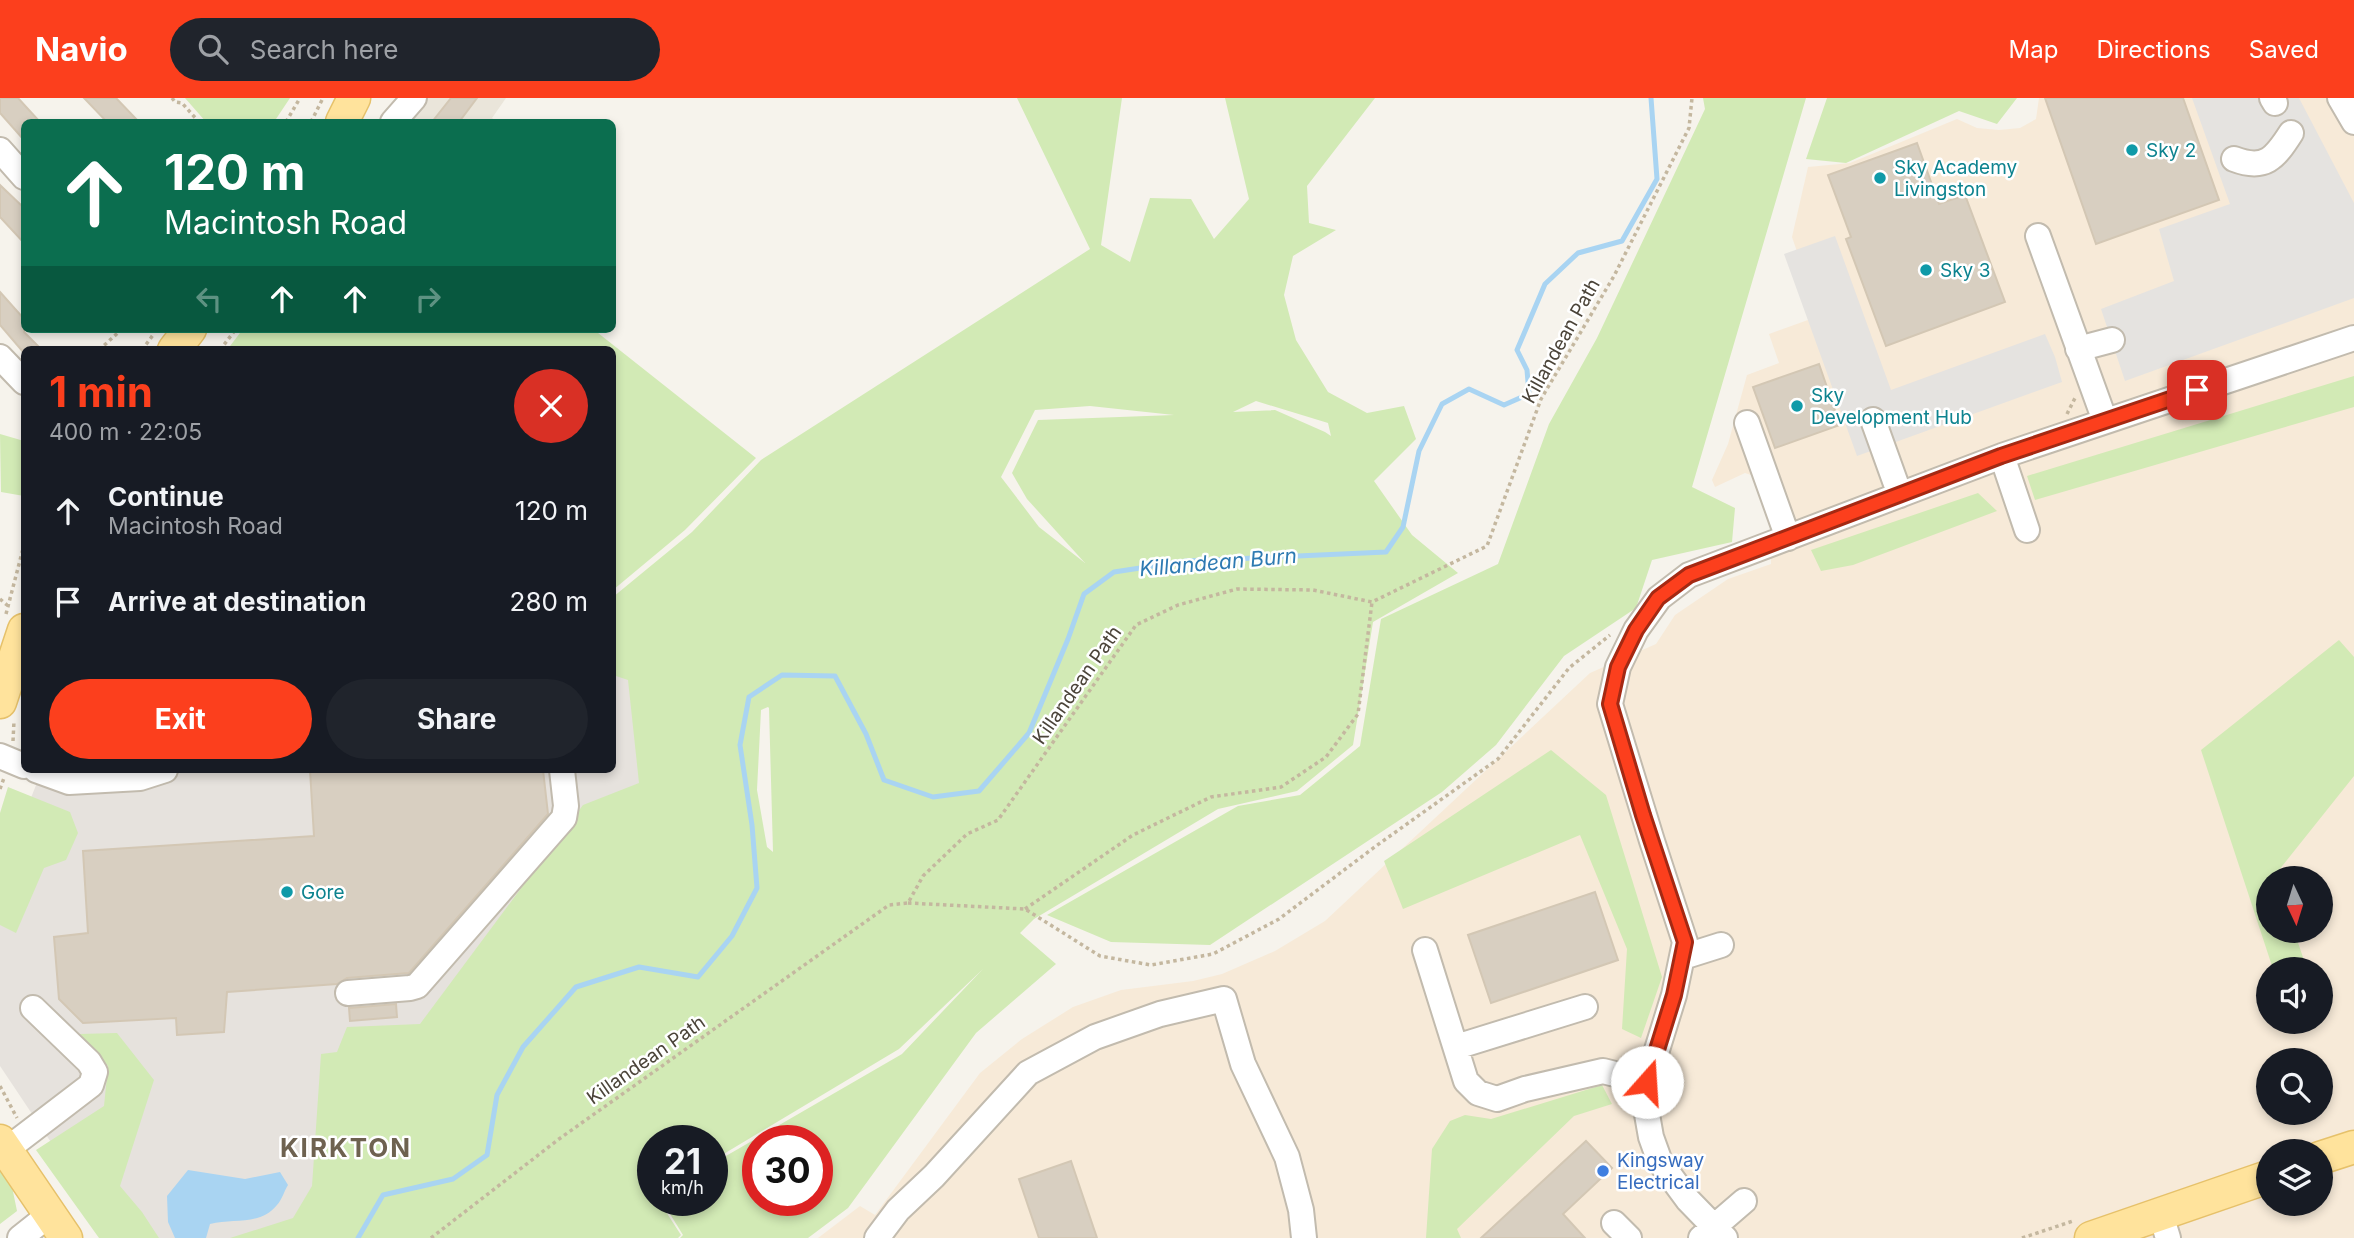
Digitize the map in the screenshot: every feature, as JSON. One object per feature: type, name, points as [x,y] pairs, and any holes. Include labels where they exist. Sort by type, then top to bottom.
[{"type":"main road","points":[[344,119],[354,98]]},
{"type":"main road","points":[[0,702],[12,618]]},
{"type":"main road","points":[[3,1146],[58,1227]]},
{"type":"main road","points":[[2333,1153],[2354,1146]]},
{"type":"main road","points":[[2091,1238],[2165,1226],[2256,1183]]},
{"type":"street","points":[[396,119],[414,98]]},
{"type":"street","points":[[2340,98],[2354,122]]},
{"type":"street","points":[[2234,159],[2249,164],[2264,163],[2278,153],[2291,133]]},
{"type":"street","points":[[0,149],[21,174]]},
{"type":"street","points":[[2038,236],[2105,421]]},
{"type":"street","points":[[1744,1201],[1714,1234],[1660,1162],[1651,1137],[1645,1103],[1647,1082],[1674,995],[1685,942],[1610,704],[1618,667],[1636,630],[1658,598],[1689,575],[2001,456],[2354,338]]},
{"type":"street","points":[[2078,349],[2112,340]]},
{"type":"street","points":[[0,357],[21,379]]},
{"type":"street","points":[[1873,420],[1900,495]]},
{"type":"street","points":[[1746,423],[1788,537]]},
{"type":"street","points":[[2001,456],[2027,530]]},
{"type":"street","points":[[0,757],[21,765]]},
{"type":"street","points":[[44,773],[69,782],[140,778],[155,773]]},
{"type":"street","points":[[348,993],[417,986],[564,818],[566,806],[562,773]]},
{"type":"street","points":[[1683,957],[1721,945]]},
{"type":"street","points":[[1425,950],[1466,1081],[1478,1093],[1497,1099],[1525,1089],[1603,1071],[1647,1082]]},
{"type":"street","points":[[877,1238],[898,1210],[934,1176],[1028,1073],[1095,1037],[1160,1014],[1224,999],[1243,1063],[1287,1157],[1301,1210],[1304,1238]]},
{"type":"street","points":[[1456,1048],[1585,1007]]},
{"type":"street","points":[[3,1146],[91,1085],[95,1072],[89,1062],[33,1009]]},
{"type":"street","points":[[20,1238],[58,1227]]},
{"type":"path","points":[[172,98],[181,103],[196,119]]},
{"type":"path","points":[[288,119],[300,98]]},
{"type":"path","points":[[312,119],[323,98]]},
{"type":"path","name":"Killandean Path","points":[[431,1238],[559,1139],[890,905],[908,903],[923,876],[967,834],[998,820],[1136,625],[1178,605],[1237,589],[1313,590],[1372,602],[1487,546],[1541,399],[1614,276],[1689,128],[1692,98]]},
{"type":"path","points":[[103,346],[118,333]]},
{"type":"path","points":[[12,618],[21,563]]},
{"type":"path","points":[[0,599],[12,618]]},
{"type":"path","points":[[1025,909],[1133,835],[1211,797],[1281,788],[1326,757],[1358,713],[1372,602]]},
{"type":"path","points":[[908,903],[1025,909],[1100,956],[1151,964],[1213,954],[1279,919],[1498,759],[1569,668],[1621,625],[1636,630]]},
{"type":"shaded area","points":[[423,98],[506,98],[493,119],[406,119]]},
{"type":"shaded area","points":[[2039,98],[2354,98],[2354,1238],[818,1238],[860,1206],[875,1215],[980,1073],[1022,1039],[1073,1007],[1121,990],[1193,981],[1222,974],[1275,951],[1325,921],[1590,673],[1656,644],[1675,615],[1728,579],[1771,564],[1771,509],[1754,476],[1745,473],[1715,487],[1712,480],[1728,444],[1747,375],[1779,363],[1769,334],[1819,316],[1792,237],[1808,167],[1850,163],[1957,119],[1977,128],[2020,128],[2036,119]]},
{"type":"shaded area","points":[[2192,98],[2299,98],[2354,203],[2354,298],[2125,381],[2101,309],[2174,281],[2159,229],[2230,204]]},
{"type":"shaded area","points":[[1835,236],[1891,390],[2045,334],[2062,382],[1857,456],[1784,254]]},
{"type":"shaded area","points":[[616,655],[666,728],[671,844],[294,1238],[129,1238],[97,1211],[0,1066],[0,876],[41,773],[616,773]]},
{"type":"green space","points":[[185,98],[290,98],[276,119],[203,119]]},
{"type":"green space","points":[[1017,98],[1122,98],[1101,245],[1130,262],[1150,198],[1191,199],[1214,239],[1249,199],[1225,98],[1375,98],[1307,186],[1309,223],[1336,230],[1293,256],[1284,295],[1296,340],[1328,392],[1367,413],[1404,406],[1416,439],[1374,481],[1412,535],[1458,573],[1373,622],[1353,745],[1297,791],[1218,809],[1034,919],[1020,933],[1056,964],[976,1033],[848,1208],[808,1238],[680,1238],[683,1235],[671,1216],[728,1216],[728,1155],[742,1147],[742,1216],[833,1216],[833,1125],[779,1125],[902,1054],[983,969],[899,1049],[772,1125],[742,1125],[742,1143],[728,1151],[728,1125],[637,1125],[637,1216],[669,1216],[681,1235],[678,1238],[230,1238],[293,1218],[312,1186],[321,1054],[337,1052],[347,1027],[420,1024],[583,805],[639,783],[628,680],[616,676],[616,595],[692,532],[761,460],[1090,249]],"holes":[[[1256,401],[1328,423],[1331,436],[1275,410],[1233,412]],[[1090,406],[1174,415],[1038,420],[1012,473],[1027,499],[1085,563],[1039,527],[1001,477],[1035,410]],[[769,708],[773,852],[767,847],[757,790],[761,710]]]},
{"type":"green space","points":[[1703,98],[1806,98],[1692,487],[1735,508],[1732,542],[1652,560],[1636,608],[1564,656],[1496,745],[1442,792],[1210,945],[1111,942],[1047,915],[1238,806],[1300,795],[1360,746],[1381,619],[1498,564],[1549,424],[1597,338],[1705,109]]},
{"type":"green space","points":[[1827,98],[2017,98],[1997,124],[1959,111],[1846,163],[1806,159]]},
{"type":"green space","points":[[240,333],[598,333],[614,346],[230,346]]},
{"type":"green space","points":[[616,347],[756,458],[685,530],[616,588]]},
{"type":"green space","points":[[2354,376],[2354,407],[2035,500],[2027,476]]},
{"type":"green space","points":[[0,434],[21,440],[21,495],[1,492]]},
{"type":"green space","points":[[1978,493],[1997,511],[1853,565],[1821,571],[1811,550]]},
{"type":"green space","points":[[2339,640],[2354,657],[2354,776],[2282,866],[2256,866],[2256,917],[2201,750]]},
{"type":"green space","points":[[1551,750],[1606,795],[1662,977],[1641,1038],[1622,1029],[1627,949],[1580,835],[1403,909],[1384,861]]},
{"type":"green space","points":[[8,787],[70,812],[78,833],[66,860],[44,868],[16,933],[0,925],[0,813]]},
{"type":"green space","points":[[2264,943],[2298,943],[2303,957],[2269,957]]},
{"type":"green space","points":[[117,1033],[154,1080],[120,1186],[159,1238],[99,1238],[36,1150],[104,1106],[108,1066],[79,1034]]},
{"type":"green space","points":[[1602,1085],[1612,1104],[1574,1116],[1457,1229],[1461,1238],[1426,1238],[1432,1149],[1450,1121],[1465,1115],[1491,1119]]},
{"type":"green space","points":[[0,1163],[10,1177],[17,1211],[0,1224]]},
{"type":"water","points":[[188,1170],[245,1179],[280,1172],[288,1185],[279,1203],[263,1216],[210,1224],[206,1238],[175,1238],[168,1222],[167,1196]]},
{"type":"building","points":[[0,98],[18,98],[37,119],[21,119],[21,137],[0,113]]},
{"type":"building","points":[[84,98],[116,98],[136,119],[104,119]]},
{"type":"building","points":[[451,98],[477,98],[461,119],[434,119]]},
{"type":"building","name":"Sky 2","points":[[2045,98],[2183,98],[2219,200],[2096,244]]},
{"type":"building","name":"Sky 3","points":[[1917,143],[1939,204],[1965,195],[2005,302],[1886,346],[1846,239],[1851,237],[1828,175]]},
{"type":"building","points":[[0,185],[21,205],[21,240],[0,217]]},
{"type":"building","points":[[0,292],[21,316],[21,333],[25,333],[38,346],[21,346],[21,350],[0,325]]},
{"type":"building","name":"Sky Development Hub","points":[[1819,364],[1840,425],[1775,448],[1753,387]]},
{"type":"building","name":"Gore","points":[[310,773],[543,773],[548,814],[409,973],[347,978],[337,984],[227,992],[224,1032],[177,1035],[176,1018],[83,1023],[59,999],[54,937],[88,933],[83,851],[314,836]]},
{"type":"building","points":[[1595,892],[1618,960],[1491,1003],[1468,935]]},
{"type":"building","points":[[396,1004],[397,1017],[350,1021],[349,1008]]},
{"type":"building","points":[[1586,1141],[1612,1168],[1563,1214],[1585,1238],[1481,1238]]},
{"type":"building","points":[[1071,1161],[1097,1238],[1039,1238],[1019,1179]]},
{"type":"waterway","name":"Killandean Burn","points":[[358,1238],[383,1195],[453,1179],[487,1155],[497,1095],[523,1047],[576,987],[639,967],[698,977],[732,936],[757,888],[752,825],[740,745],[749,697],[782,675],[835,676],[866,734],[884,780],[933,797],[979,791],[1029,733],[1084,594],[1114,572],[1186,561],[1386,552],[1403,527],[1419,451],[1442,404],[1469,389],[1504,405],[1529,394],[1527,370],[1517,350],[1545,284],[1578,253],[1622,241],[1657,179],[1651,98]]},
{"type":"place","name":"Sky 2","points":[[2132,150]]},
{"type":"place","name":"Sky Academy Livingston","points":[[1880,178]]},
{"type":"place","name":"Sky 3","points":[[1926,270]]},
{"type":"place","name":"Sky Development Hub","points":[[1797,406]]},
{"type":"place","name":"Gore","points":[[287,892]]},
{"type":"place","name":"Kingsway Electrical","points":[[1603,1171]]},
{"type":"district","name":"KIRKTON","points":[[346,1147]]},
{"type":"route","points":[[1647,1082],[1674,995],[1685,942],[1610,704],[1618,667],[1636,630],[1658,598],[1689,575],[2001,456],[2197,390]]}]
